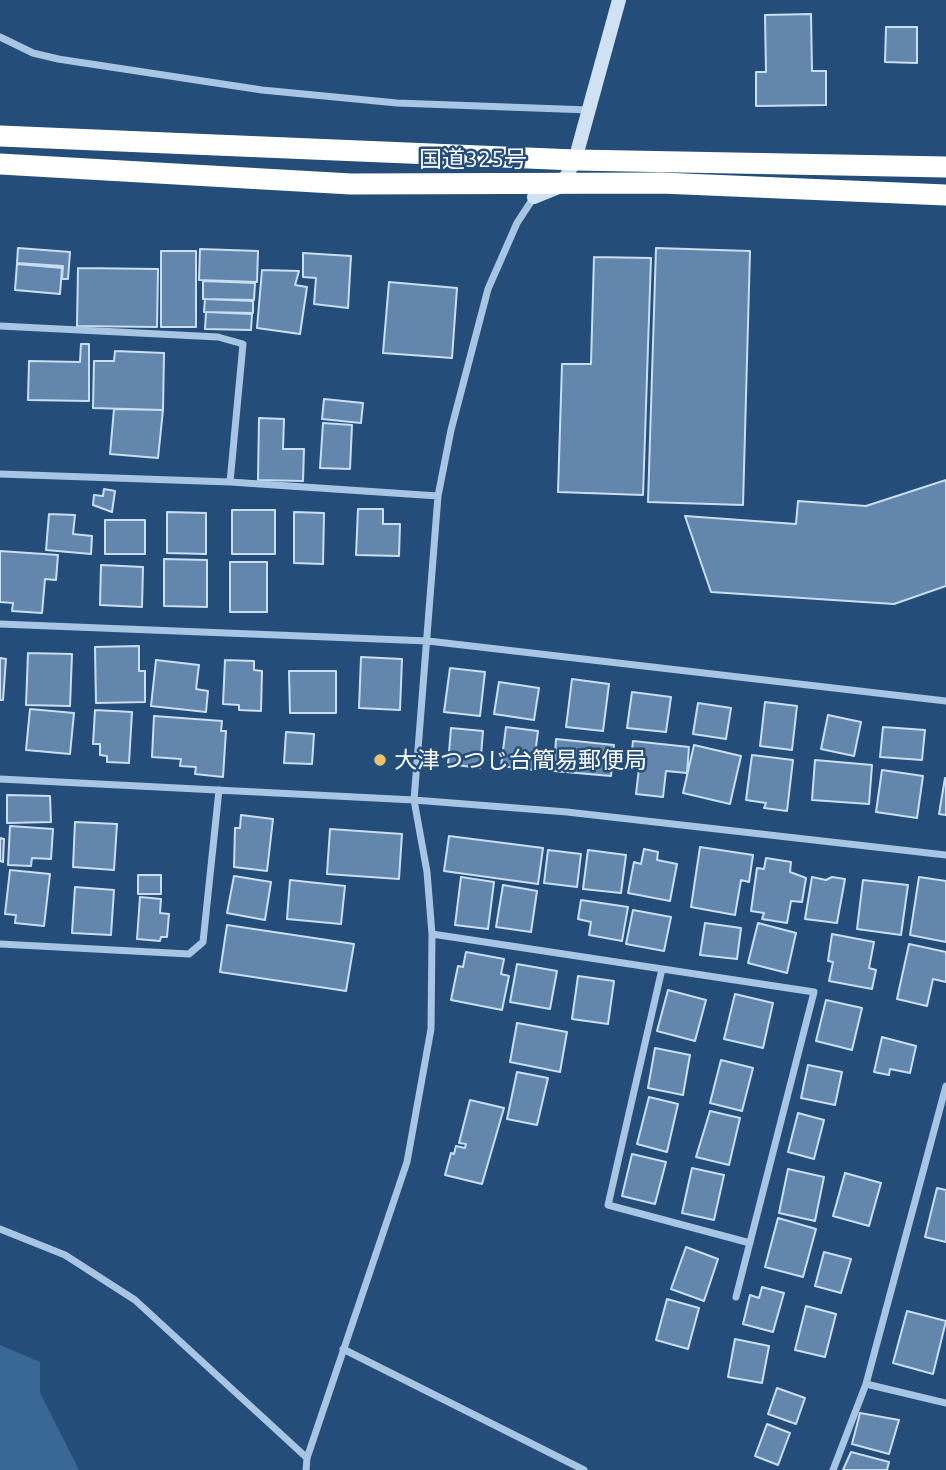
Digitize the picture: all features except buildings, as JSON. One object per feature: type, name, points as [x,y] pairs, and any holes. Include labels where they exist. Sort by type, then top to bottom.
[{"type":"highway","name":"国道325号","points":[[0,136],[575,160],[946,167]]},
{"type":"highway","name":"国道325号","points":[[0,164],[351,184],[561,186],[661,183],[946,195]]},
{"type":"street","points":[[306,1470],[307,1458],[407,1162],[431,1029],[432,934],[427,872],[414,800],[438,496],[451,430],[488,289],[517,223],[534,197],[561,186],[575,160],[619,0]]},
{"type":"street","points":[[0,37],[33,53],[58,59],[262,90],[397,103],[589,110]]},
{"type":"street","points":[[0,326],[218,337],[243,344],[230,482]]},
{"type":"street","points":[[0,474],[230,482],[438,496]]},
{"type":"street","points":[[0,624],[428,641],[827,690],[946,701]]},
{"type":"street","points":[[0,779],[414,800],[568,812],[946,855]]},
{"type":"street","points":[[0,944],[189,954],[203,942],[219,790]]},
{"type":"street","points":[[432,934],[814,992],[736,1297]]},
{"type":"street","points":[[662,969],[608,1205],[750,1243]]},
{"type":"street","points":[[833,1470],[866,1384],[946,1086]]},
{"type":"street","points":[[0,1229],[65,1255],[135,1300],[307,1458]]},
{"type":"street","points":[[343,1349],[584,1470]]},
{"type":"street","points":[[866,1384],[946,1403]]},
{"type":"shaded area","points":[[0,1345],[40,1362],[40,1393],[79,1470],[0,1470]]},
{"type":"place","name":"大津つつじ台簡易郵便局","points":[[380,760]]}]
